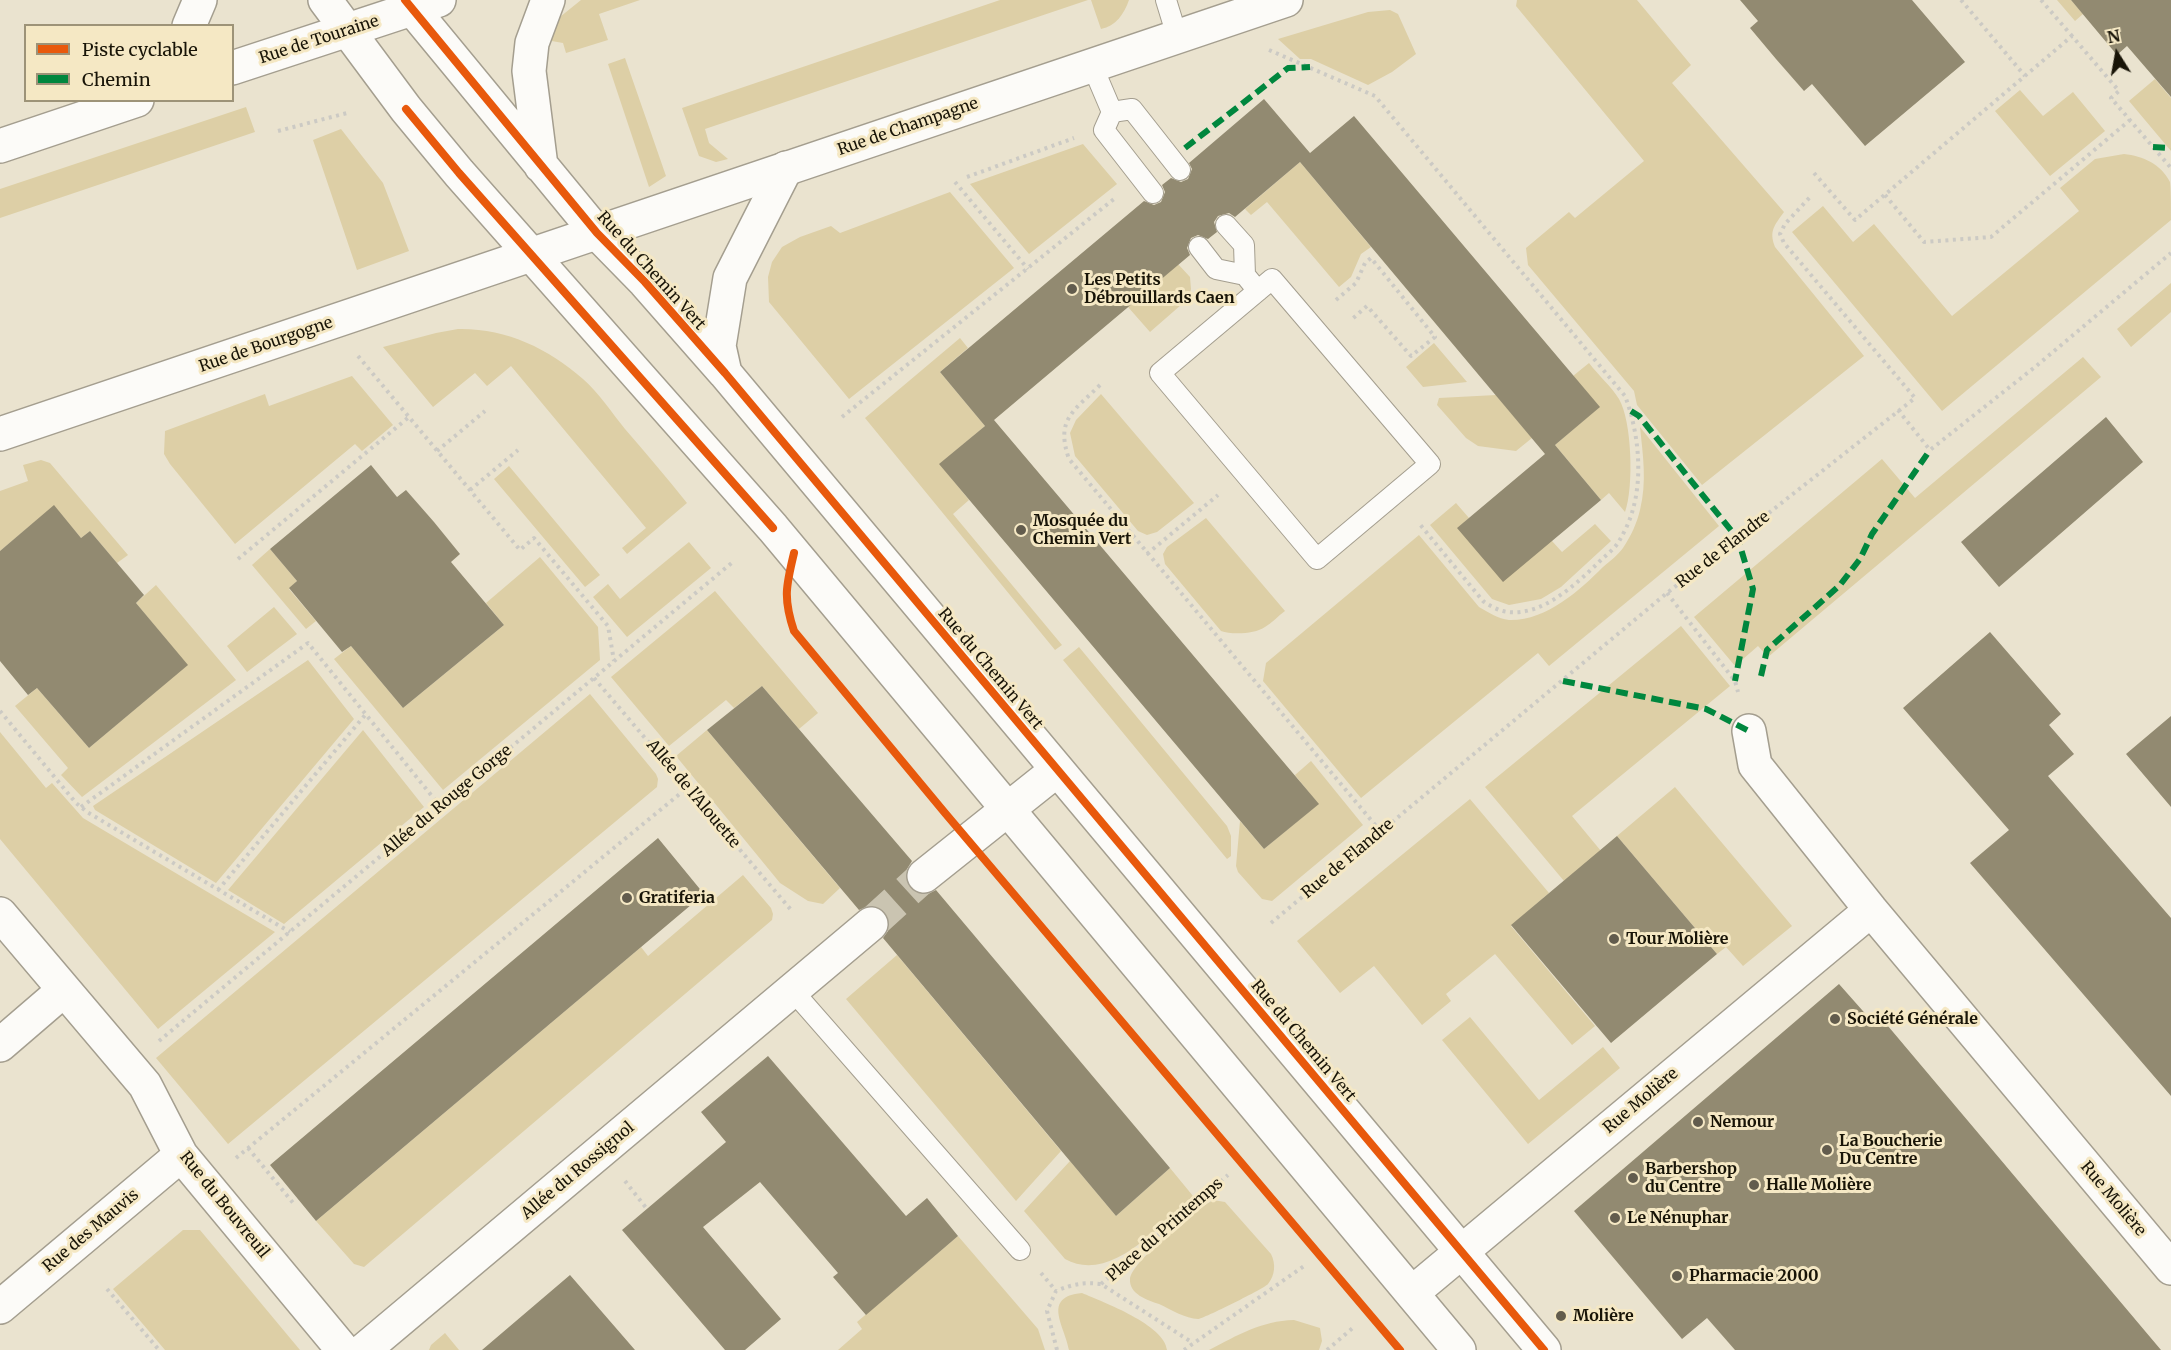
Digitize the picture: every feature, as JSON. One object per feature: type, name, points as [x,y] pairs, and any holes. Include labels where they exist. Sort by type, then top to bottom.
[{"type":"street","points":[[190,24],[200,0]]},
{"type":"street","points":[[326,0],[406,109],[531,255],[773,528],[1459,1350]]},
{"type":"street","points":[[541,166],[529,63],[532,43],[548,0]]},
{"type":"street","name":"Rue de Champagne","points":[[531,255],[1286,0]]},
{"type":"street","name":"Rue de Touraine","points":[[234,67],[348,30],[419,3]]},
{"type":"street","name":"Rue du Chemin Vert","points":[[419,3],[541,166],[597,233],[645,282],[725,373],[1544,1350]]},
{"type":"street","points":[[0,146],[134,102]]},
{"type":"street","points":[[725,373],[719,346],[730,278],[786,168]]},
{"type":"street","name":"Rue de Bourgogne","points":[[0,434],[531,255]]},
{"type":"street","name":"Rue Molière","points":[[1749,731],[1755,765],[1871,910],[2171,1268]]},
{"type":"street","points":[[924,876],[1057,770]]},
{"type":"street","name":"Rue Molière","points":[[1412,1293],[1871,910]]},
{"type":"street","name":"Rue du Bouvreuil","points":[[0,914],[145,1085],[181,1155],[344,1350]]},
{"type":"street","name":"Allée du Rossignol","points":[[364,1350],[871,924]]},
{"type":"street","points":[[0,1045],[64,990]]},
{"type":"street","name":"Rue des Mauvis","points":[[0,1306],[181,1155]]},
{"type":"lane","points":[[1166,0],[1178,36]]},
{"type":"lane","points":[[1092,65],[1112,112],[1104,130],[1153,193]]},
{"type":"lane","points":[[1112,112],[1132,109],[1180,170]]},
{"type":"lane","points":[[1226,225],[1244,245],[1245,275],[1258,291]]},
{"type":"lane","points":[[1199,247],[1216,268],[1245,275]]},
{"type":"lane","points":[[1272,279],[1430,464],[1317,559],[1160,373],[1258,291],[1272,279]]},
{"type":"lane","points":[[793,991],[1020,1250]]},
{"type":"path","points":[[1961,0],[2025,76]]},
{"type":"path","points":[[2041,0],[2119,92],[2111,98],[2171,168]]},
{"type":"path","points":[[1814,173],[1855,220],[2072,36]]},
{"type":"path","points":[[1261,47],[1375,96],[1625,396],[1631,411],[1638,468],[1633,509],[1626,528],[1616,545],[1585,575],[1565,592],[1543,606],[1509,613],[1493,608],[1483,601],[1418,522]]},
{"type":"path","points":[[278,132],[347,113]]},
{"type":"path","points":[[1885,195],[1924,242],[1990,237],[2130,120]]},
{"type":"path","points":[[967,177],[1080,136]]},
{"type":"path","points":[[955,182],[1028,269]]},
{"type":"path","points":[[1812,195],[1785,224],[1779,234],[1784,243],[1914,398],[1898,410],[1930,450],[2035,367],[2171,253]]},
{"type":"path","points":[[842,417],[1117,196]]},
{"type":"path","points":[[1326,342],[1367,306],[1411,356],[1435,337],[1371,258],[1365,263],[1356,283],[1336,300]]},
{"type":"path","points":[[353,350],[520,550],[534,538],[608,626],[614,662]]},
{"type":"path","points":[[1100,385],[1070,415],[1063,427],[1063,442],[1069,459],[1381,832]]},
{"type":"path","points":[[437,451],[485,411]]},
{"type":"path","points":[[238,559],[409,417]]},
{"type":"path","points":[[470,490],[518,450]]},
{"type":"path","points":[[1147,554],[1244,472]]},
{"type":"path","points":[[1667,593],[1735,681],[1749,731]]},
{"type":"path","points":[[81,807],[308,643],[440,806]]},
{"type":"path","points":[[0,711],[81,807],[290,933]]},
{"type":"path","points":[[218,891],[366,714]]},
{"type":"path","points":[[294,1204],[248,1148],[687,788]]},
{"type":"path","points":[[622,1177],[647,1209]]},
{"type":"path","points":[[1184,1350],[1304,1266]]},
{"type":"path","points":[[107,1289],[159,1350]]},
{"type":"path","points":[[1327,1350],[1355,1326]]},
{"type":"shaded area","points":[[581,0],[640,0],[599,14],[608,40],[566,53],[563,43],[546,40],[550,25]]},
{"type":"shaded area","points":[[1000,0],[1088,0],[705,129],[709,143],[728,159],[716,162],[699,156],[682,108]]},
{"type":"shaded area","points":[[1091,0],[1129,0],[1119,19],[1101,29]]},
{"type":"shaded area","points":[[1517,0],[1637,0],[1691,65],[1672,83],[1784,212],[1774,229],[1772,237],[1775,247],[1864,356],[1702,485],[1637,405],[1634,391],[1528,265],[1526,248],[1569,212],[1575,218],[1644,161],[1516,6]]},
{"type":"shaded area","points":[[2057,0],[2071,0],[2083,14],[2075,21]]},
{"type":"shaded area","points":[[1390,10],[1398,14],[1416,54],[1392,72],[1368,85],[1311,59],[1300,59],[1278,39],[1368,12]]},
{"type":"shaded area","points":[[625,58],[666,176],[649,187],[608,64]]},
{"type":"shaded area","points":[[2155,79],[2171,98],[2171,151],[2129,101]]},
{"type":"shaded area","points":[[2020,90],[2043,116],[2073,92],[2105,131],[2050,176],[1995,111]]},
{"type":"shaded area","points":[[246,107],[255,132],[0,218],[0,189]]},
{"type":"shaded area","points":[[341,129],[383,183],[409,251],[357,270],[313,140]]},
{"type":"shaded area","points":[[1083,144],[1117,184],[1029,254],[970,184]]},
{"type":"shaded area","points":[[2124,154],[2151,162],[2162,170],[2170,182],[2171,220],[1942,411],[1792,232],[1823,206],[1853,242],[1874,224],[1952,316],[2079,211],[2060,188],[2095,159]]},
{"type":"shaded area","points":[[1300,162],[1371,247],[1361,254],[1351,277],[1339,287],[1267,202],[1251,215],[1245,209]]},
{"type":"shaded area","points":[[950,192],[1014,268],[849,399],[769,302],[768,277],[772,262],[782,247],[800,237],[831,226],[840,233]]},
{"type":"shaded area","points":[[1178,264],[1190,277],[1189,298],[1150,332],[1128,307]]},
{"type":"shaded area","points":[[2171,283],[2171,312],[2131,347],[2117,329]]},
{"type":"shaded area","points":[[458,329],[509,336],[540,349],[570,368],[594,390],[687,503],[627,554],[622,548],[646,528],[511,366],[487,386],[475,373],[433,407],[383,347]]},
{"type":"shaded area","points":[[960,338],[968,348],[940,372],[985,426],[940,464],[969,500],[953,514],[1062,645],[1055,650],[865,418]]},
{"type":"shaded area","points":[[1434,343],[1467,382],[1423,387],[1406,367]]},
{"type":"shaded area","points":[[2083,357],[2101,377],[1768,657],[1758,646],[1735,666],[1694,617],[1882,459],[1915,498]]},
{"type":"shaded area","points":[[1589,363],[1619,399],[1627,423],[1630,487],[1625,512],[1609,493],[1601,500],[1555,445],[1599,407],[1573,376]]},
{"type":"shaded area","points":[[352,376],[393,425],[362,451],[355,444],[235,544],[170,464],[164,454],[165,431],[265,394],[269,406]]},
{"type":"shaded area","points":[[1101,394],[1194,503],[1157,532],[1147,535],[1138,531],[1075,456],[1070,433],[1076,420]]},
{"type":"shaded area","points":[[1496,395],[1532,438],[1516,451],[1478,446],[1466,438],[1437,405],[1439,398]]},
{"type":"shaded area","points":[[1640,427],[1719,526],[1549,666],[1538,653],[1361,798],[1263,681],[1266,663],[1419,535],[1479,607],[1493,615],[1509,620],[1523,619],[1536,616],[1561,603],[1619,553],[1633,529],[1640,510],[1643,489],[1644,469]]},
{"type":"shaded area","points":[[41,460],[50,463],[128,555],[117,563],[90,531],[81,538],[54,506],[0,551],[0,491],[28,481],[23,465]]},
{"type":"shaded area","points":[[509,466],[600,575],[585,587],[494,479]]},
{"type":"shaded area","points":[[1456,503],[1469,518],[1458,528],[1552,541],[1562,552],[1595,524],[1611,541],[1561,587],[1541,599],[1509,605],[1492,599],[1430,525]]},
{"type":"shaded area","points":[[1206,518],[1285,611],[1261,629],[1243,633],[1221,631],[1165,564],[1163,554],[1167,547]]},
{"type":"shaded area","points":[[689,542],[711,568],[627,637],[593,597],[608,584],[620,599]]},
{"type":"shaded area","points":[[270,549],[297,581],[289,589],[316,621],[306,629],[252,565]]},
{"type":"shaded area","points":[[540,557],[598,627],[600,660],[443,790],[334,659],[351,646],[403,708],[504,625],[486,603]]},
{"type":"shaded area","points":[[156,585],[236,680],[82,797],[61,775],[68,768],[15,706],[37,688],[89,748],[187,665],[136,603]]},
{"type":"shaded area","points":[[715,591],[818,713],[799,729],[762,686],[734,708],[726,700],[669,746],[611,677]]},
{"type":"shaded area","points":[[274,607],[297,634],[247,672],[227,646]]},
{"type":"shaded area","points":[[1681,626],[1730,686],[1572,816],[1601,851],[1564,881],[1485,787]]},
{"type":"shaded area","points":[[1079,647],[1227,826],[1231,836],[1231,856],[1227,859],[1063,660]]},
{"type":"shaded area","points":[[308,660],[354,719],[216,883],[95,810],[93,806]]},
{"type":"shaded area","points":[[590,694],[656,774],[657,787],[228,1144],[156,1058]]},
{"type":"shaded area","points":[[363,730],[424,807],[284,924],[228,890]]},
{"type":"shaded area","points":[[707,730],[840,888],[823,904],[808,901],[780,883],[676,756]]},
{"type":"shaded area","points":[[0,732],[46,788],[52,783],[83,818],[275,932],[158,1029],[0,839]]},
{"type":"shaded area","points":[[1311,761],[1363,825],[1272,901],[1262,899],[1238,872],[1236,866],[1240,821],[1264,849],[1318,804],[1295,775]]},
{"type":"shaded area","points":[[1675,787],[1792,926],[1743,966],[1726,947],[1717,954],[1617,836]]},
{"type":"shaded area","points":[[1470,799],[1549,893],[1511,926],[1595,1026],[1572,1045],[1495,954],[1446,994],[1451,1001],[1422,1025],[1374,966],[1340,993],[1297,941]]},
{"type":"shaded area","points":[[743,875],[771,908],[772,920],[364,1267],[354,1264],[316,1221],[641,947],[648,956]]},
{"type":"shaded area","points":[[897,955],[1061,1151],[1016,1201],[846,999]]},
{"type":"shaded area","points":[[1470,1017],[1539,1100],[1603,1047],[1620,1068],[1528,1144],[1442,1040]]},
{"type":"shaded area","points":[[1070,1161],[1116,1216],[1170,1168],[1193,1196],[1151,1235],[1118,1258],[1100,1264],[1082,1265],[1065,1259],[1024,1211]]},
{"type":"shaded area","points":[[1213,1200],[1225,1202],[1271,1254],[1274,1269],[1268,1284],[1211,1314],[1193,1319],[1144,1298],[1132,1289],[1130,1279],[1133,1271],[1153,1248],[1180,1224]]},
{"type":"shaded area","points":[[183,1230],[200,1230],[300,1350],[165,1350],[113,1289]]},
{"type":"shaded area","points":[[958,1236],[1038,1329],[1045,1350],[838,1350],[862,1329],[857,1322]]},
{"type":"shaded area","points":[[1082,1293],[1118,1308],[1145,1323],[1164,1341],[1167,1350],[1069,1350],[1059,1306],[1062,1300]]},
{"type":"shaded area","points":[[1294,1320],[1320,1328],[1322,1341],[1319,1350],[1209,1350],[1260,1326]]},
{"type":"shaded area","points":[[445,1333],[459,1350],[429,1350],[431,1345]]},
{"type":"building","points":[[1740,0],[1912,0],[1965,62],[1865,146],[1812,84],[1804,91],[1776,59],[1750,28],[1758,21]]},
{"type":"building","points":[[2071,0],[2171,0],[2171,97],[2127,46],[2117,55]]},
{"type":"building","points":[[1264,99],[1310,153],[1354,116],[1600,407],[1555,445],[1601,500],[1503,582],[1457,528],[1545,454],[1300,162],[1235,217],[1229,213],[1218,216],[1214,222],[1217,232],[1208,239],[1198,235],[1191,238],[1187,248],[1190,255],[994,420],[1319,804],[1264,849],[939,464],[985,426],[940,372],[1144,201],[1154,205],[1161,202],[1165,192],[1162,185],[1171,178],[1181,182],[1188,179],[1192,169],[1189,163]]},
{"type":"building","points":[[2106,417],[2143,462],[1999,587],[1961,542]]},
{"type":"building","points":[[371,465],[397,497],[406,490],[434,522],[460,554],[451,562],[504,625],[403,708],[351,646],[342,652],[289,588],[297,581],[270,549]]},
{"type":"building","points":[[54,505],[81,538],[90,531],[144,595],[136,603],[188,665],[89,748],[37,688],[28,695],[0,661],[0,551]]},
{"type":"building","points":[[1990,632],[2061,714],[2049,725],[2074,754],[2048,776],[2171,918],[2171,1096],[1970,863],[2009,830],[1903,708]]},
{"type":"building","points":[[762,686],[912,861],[905,878],[910,888],[926,895],[936,890],[1170,1168],[1116,1216],[883,938],[888,931],[889,921],[885,912],[878,907],[868,906],[859,910],[707,730]]},
{"type":"building","points":[[2171,716],[2171,807],[2126,754]]},
{"type":"building","name":"Tour Molière","points":[[1617,836],[1717,954],[1611,1043],[1511,925]]},
{"type":"building","points":[[658,838],[704,894],[316,1221],[270,1165]]},
{"type":"building","name":"Halle Molière","points":[[1839,984],[1870,1019],[1877,1013],[2161,1350],[1735,1350],[1707,1318],[1682,1339],[1574,1211]]},
{"type":"building","points":[[768,1056],[906,1216],[927,1198],[958,1236],[866,1315],[833,1277],[838,1273],[760,1182],[703,1227],[781,1319],[745,1350],[725,1350],[622,1230],[726,1142],[701,1112]]},
{"type":"building","points":[[570,1275],[635,1350],[482,1350]]},
{"type":"tunnel","points":[[871,924],[924,876]]},
{"type":"marked path","points":[[1185,148],[1288,68],[1310,67]]},
{"type":"marked path","points":[[2153,147],[2171,148]]},
{"type":"marked path","points":[[1631,411],[1639,416],[1738,539],[1753,589],[1735,681]]},
{"type":"marked path","points":[[1761,676],[1767,650],[1840,585],[1860,559],[1872,534],[1930,450]]},
{"type":"marked path","points":[[1563,681],[1706,709],[1749,731]]},
{"type":"cycle path","points":[[405,0],[597,233],[645,282],[725,373],[1544,1350]]},
{"type":"cycle path","points":[[406,109],[459,173],[773,528]]},
{"type":"cycle path","points":[[794,553],[787,592],[788,610],[794,631],[945,813],[1400,1350]]},
{"type":"place","name":"Les Petits Débrouillards Caen","points":[[1072,289]]},
{"type":"place","name":"Mosquée du Chemin Vert","points":[[1021,530]]},
{"type":"place","name":"Gratiferia","points":[[627,898]]},
{"type":"place","name":"Tour Molière","points":[[1614,939]]},
{"type":"place","name":"Société Générale","points":[[1835,1019]]},
{"type":"place","name":"Nemour","points":[[1698,1122]]},
{"type":"place","name":"La Boucherie Du Centre","points":[[1827,1150]]},
{"type":"place","name":"Barbershop du Centre","points":[[1633,1178]]},
{"type":"place","name":"Halle Molière","points":[[1754,1185]]},
{"type":"place","name":"Le Nénuphar","points":[[1615,1218]]},
{"type":"place","name":"Pharmacie 2000","points":[[1677,1276]]},
{"type":"place","name":"Molière","points":[[1561,1316]]}]
